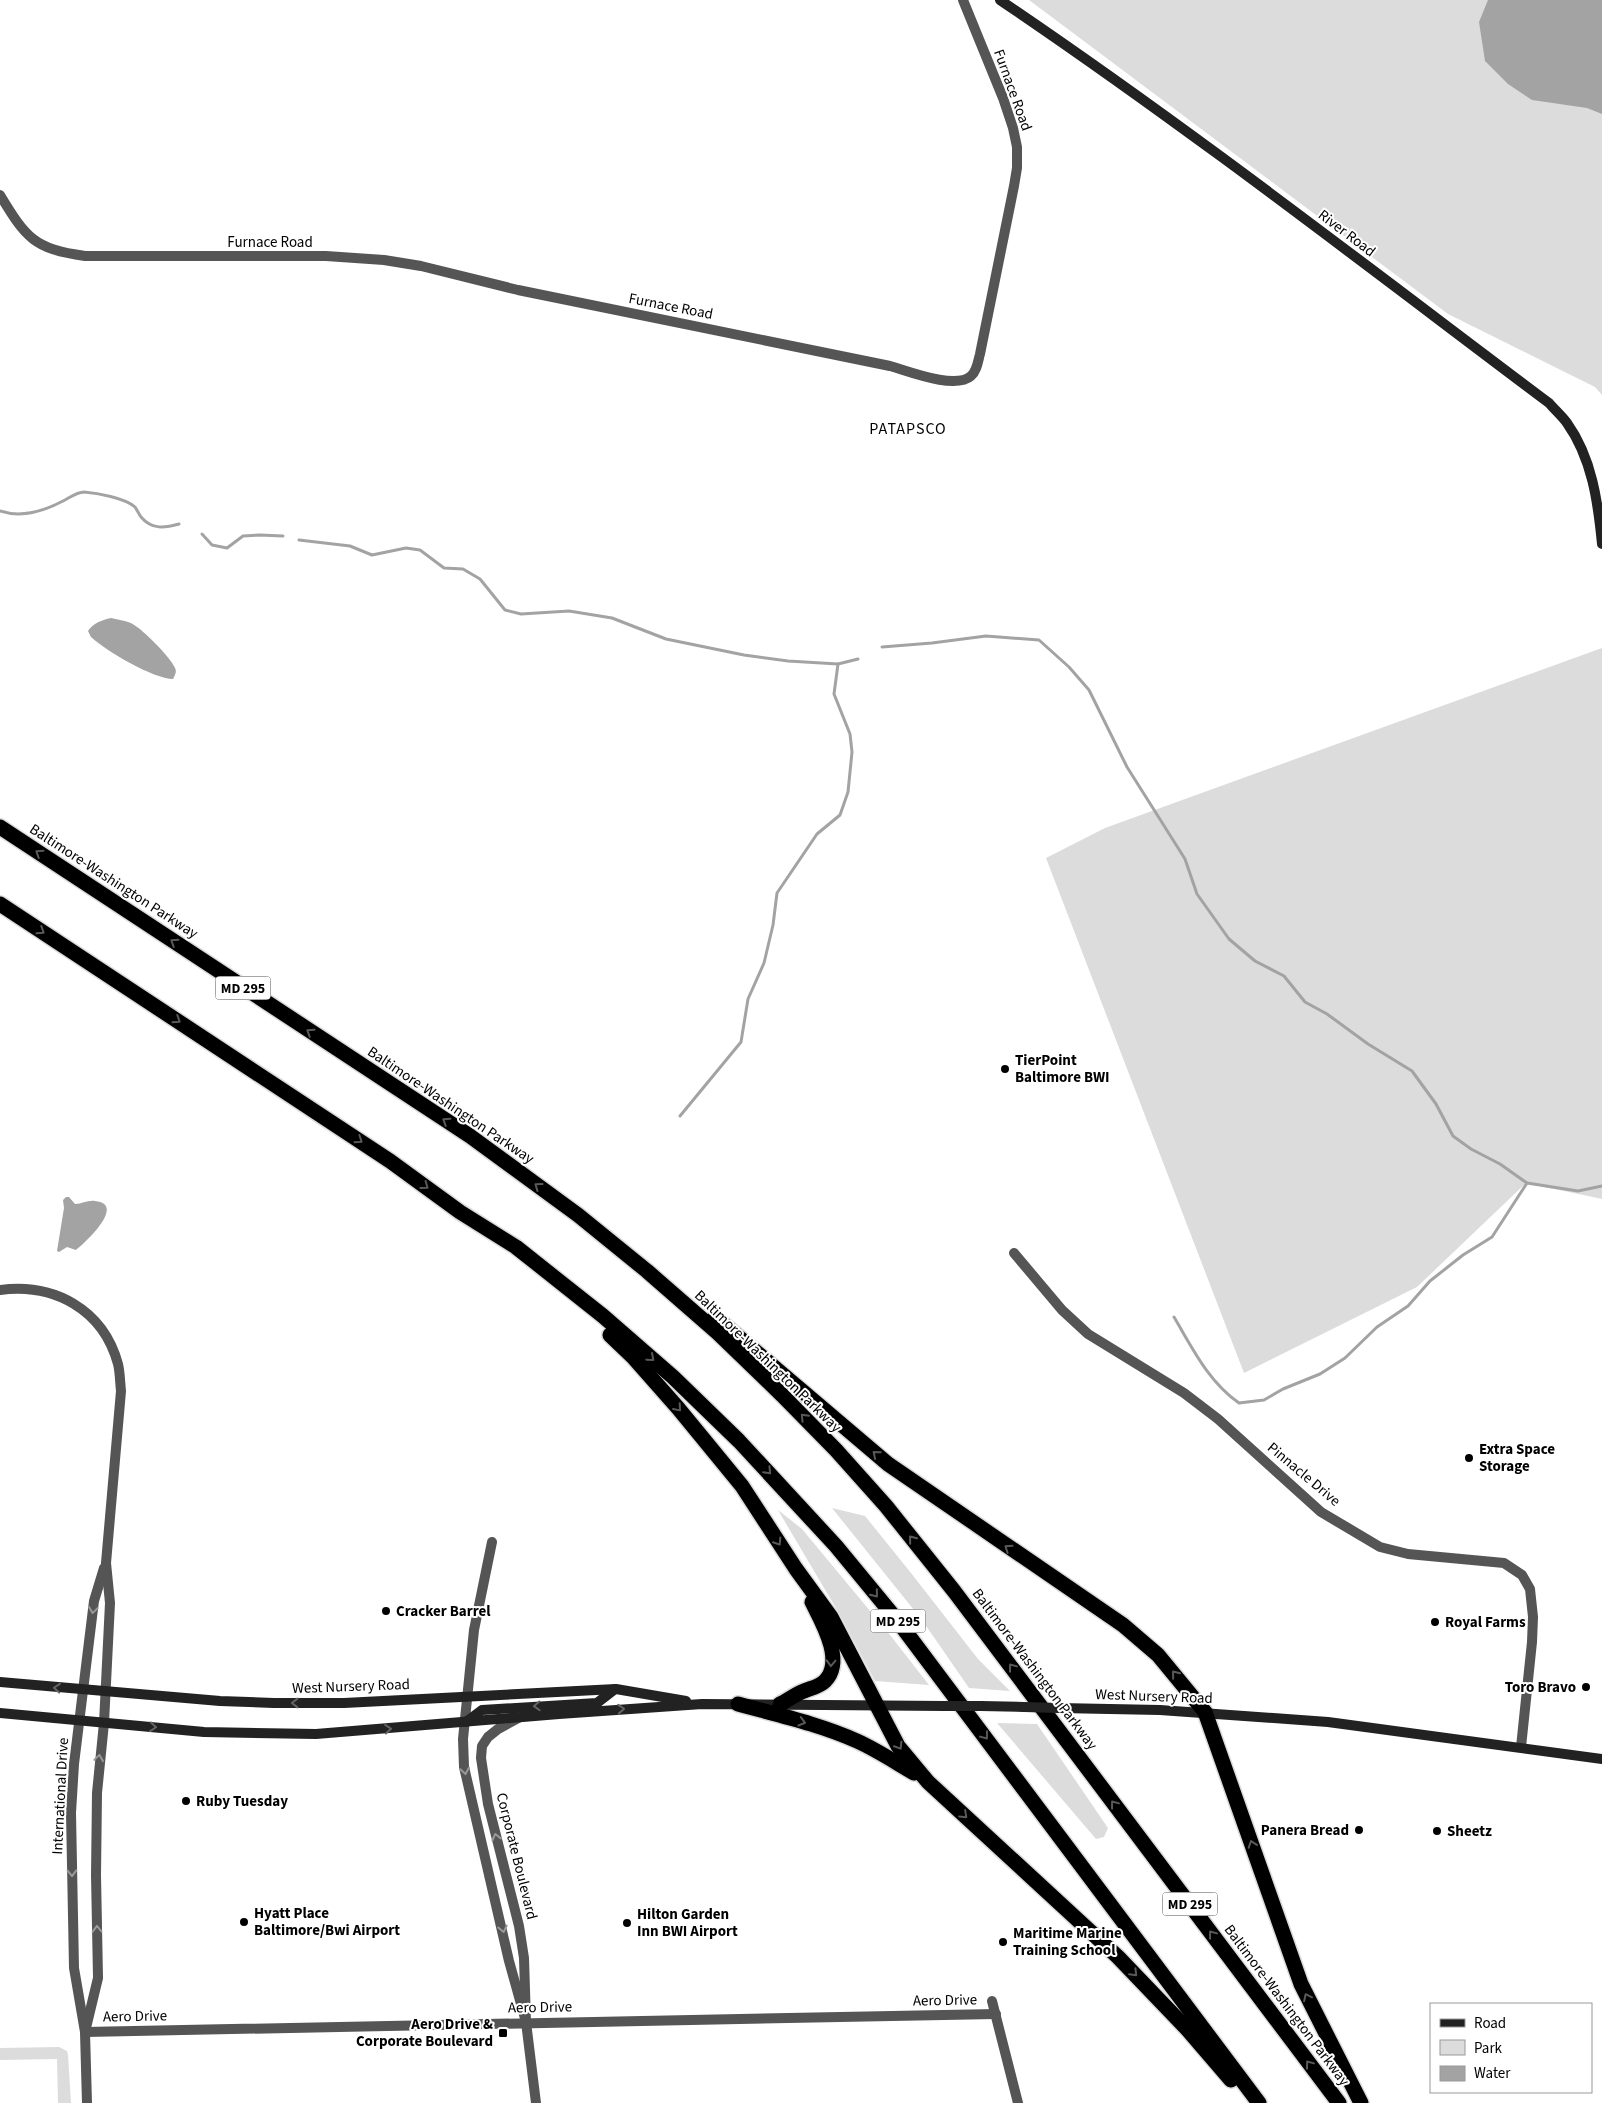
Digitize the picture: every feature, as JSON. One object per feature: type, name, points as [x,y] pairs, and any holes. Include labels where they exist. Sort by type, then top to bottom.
[{"type":"highway","name":"Baltimore-Washington Parkway","points":[[0,827],[470,1136],[578,1215],[718,1332],[782,1395],[886,1506],[954,1591],[1339,2103]]},
{"type":"highway","name":"MD 295","points":[[0,904],[390,1161],[460,1212],[516,1247],[603,1316],[673,1377],[766,1469],[836,1546],[943,1681],[1259,2103]]},
{"type":"highway","points":[[460,1212],[597,1323],[633,1358],[678,1408],[742,1486],[796,1569],[831,1617],[898,1746],[928,1782],[1118,1957],[1188,2030],[1250,2103]]},
{"type":"highway","points":[[578,1215],[652,1264],[888,1464],[1123,1625],[1146,1643],[1173,1671],[1205,1712],[1301,1984],[1361,2103]]},
{"type":"highway","points":[[780,1704],[826,1680],[833,1668],[830,1638],[796,1569]]},
{"type":"highway","points":[[738,1704],[855,1740],[880,1752],[928,1782]]},
{"type":"main road","name":"River Road","points":[[1000,0],[1225,161],[1549,404],[1566,421],[1579,443],[1590,471],[1597,502],[1602,544]]},
{"type":"main road","name":"West Nursery Road","points":[[0,1682],[220,1701],[274,1703],[344,1703],[616,1689],[702,1704]]},
{"type":"main road","points":[[465,1723],[482,1710],[597,1703],[616,1689]]},
{"type":"main road","name":"West Nursery Road","points":[[0,1713],[204,1732],[316,1734],[702,1704],[945,1706],[1205,1712],[1328,1722],[1602,1759]]},
{"type":"street","name":"Furnace Road","points":[[0,195],[25,234],[40,245],[60,253],[102,257],[326,256],[384,260],[421,266],[518,290],[890,366],[935,379],[964,379],[971,375],[976,368],[980,354],[1014,186],[1017,147],[1003,98],[963,0]]},
{"type":"street","name":"Pinnacle Drive","points":[[1014,1253],[1062,1310],[1088,1334],[1184,1393],[1218,1419],[1321,1512],[1380,1547],[1408,1554],[1504,1563],[1522,1575],[1530,1589],[1533,1617],[1521,1747]]},
{"type":"street","name":"International Drive","points":[[0,1290],[21,1288],[44,1291],[63,1297],[83,1310],[100,1326],[111,1345],[118,1365],[121,1391],[106,1563],[110,1603],[104,1723],[97,1793],[98,1978],[85,2032]]},
{"type":"street","name":"Corporate Boulevard","points":[[492,1542],[474,1630],[463,1739],[464,1767],[472,1808],[526,2022]]},
{"type":"street","name":"International Drive","points":[[87,2103],[85,2032],[74,1968],[71,1813],[82,1690],[94,1602],[106,1563]]},
{"type":"street","name":"Corporate Boulevard","points":[[520,1717],[488,1737],[482,1746],[481,1758],[488,1804],[519,1926],[524,1958],[526,2022],[536,2103]]},
{"type":"street","points":[[992,2001],[1018,2103]]},
{"type":"street","name":"Aero Drive","points":[[85,2032],[996,2014]]},
{"type":"green space","points":[[1029,0],[1602,0],[1602,395],[1595,387],[1448,314]]},
{"type":"green space","points":[[1602,648],[1602,1199],[1526,1183],[1417,1287],[1244,1373],[1046,858],[1105,828]]},
{"type":"green space","points":[[832,1508],[865,1516],[978,1659],[1010,1691],[969,1688],[922,1620]]},
{"type":"green space","points":[[778,1510],[802,1529],[929,1685],[875,1681],[840,1615]]},
{"type":"green space","points":[[997,1723],[1037,1724],[1108,1828],[1104,1837],[1096,1839]]},
{"type":"green space","points":[[59,2047],[67,2051],[68,2055],[71,2103],[58,2103],[57,2059],[0,2060],[0,2048]]},
{"type":"water","points":[[1488,0],[1602,0],[1602,114],[1587,108],[1532,100],[1508,84],[1485,61],[1479,22]]},
{"type":"water","points":[[111,618],[131,623],[152,640],[169,658],[175,668],[176,672],[173,679],[154,674],[130,663],[91,637],[88,631],[92,626]]},
{"type":"water","points":[[69,1197],[75,1204],[95,1201],[104,1204],[107,1209],[101,1224],[81,1246],[76,1250],[67,1247],[59,1252],[57,1251],[64,1208],[63,1200]]},
{"type":"waterway","points":[[0,511],[24,514],[48,508],[84,492],[111,496],[125,501],[135,507],[145,521],[154,526],[164,527],[179,524]]},
{"type":"waterway","points":[[202,534],[212,545],[227,548],[243,536],[283,536]]},
{"type":"waterway","points":[[299,540],[350,546],[372,555],[406,548],[420,550],[444,568],[463,569],[480,579],[505,610],[521,614],[569,611],[612,618],[666,639],[744,655],[788,661],[838,664],[858,659]]},
{"type":"waterway","points":[[882,647],[986,636],[1039,640],[1069,667],[1089,690],[1127,767],[1185,859],[1197,894],[1229,939],[1255,961],[1284,976],[1305,1002],[1327,1014],[1368,1044],[1412,1071],[1436,1104],[1453,1136],[1471,1149],[1500,1164],[1527,1183],[1578,1191],[1602,1186]]},
{"type":"waterway","points":[[680,1116],[741,1042],[748,999],[764,963],[773,925],[777,893],[817,834],[840,815],[848,792],[852,752],[850,734],[834,694],[838,664]]},
{"type":"waterway","points":[[1174,1317],[1202,1364],[1218,1385],[1239,1403],[1264,1400],[1283,1389],[1320,1374],[1345,1358],[1377,1327],[1408,1306],[1430,1281],[1463,1255],[1492,1237],[1527,1183]]},
{"type":"place","name":"TierPoint Baltimore BWI","points":[[1005,1069]]},
{"type":"place","name":"Extra Space Storage","points":[[1469,1458]]},
{"type":"place","name":"Cracker Barrel","points":[[386,1611]]},
{"type":"place","name":"Royal Farms","points":[[1435,1622]]},
{"type":"place","name":"Toro Bravo","points":[[1586,1687]]},
{"type":"place","name":"Ruby Tuesday","points":[[186,1801]]},
{"type":"place","name":"Panera Bread","points":[[1359,1830]]},
{"type":"place","name":"Sheetz","points":[[1437,1831]]},
{"type":"place","name":"Hyatt Place Baltimore/Bwi Airport","points":[[244,1922]]},
{"type":"place","name":"Hilton Garden Inn BWI Airport","points":[[627,1923]]},
{"type":"place","name":"Maritime Marine Training School","points":[[1003,1942]]},
{"type":"place","name":"Aero Drive & Corporate Boulevard","points":[[503,2033]]},
{"type":"district","name":"PATAPSCO","points":[[908,428]]}]
